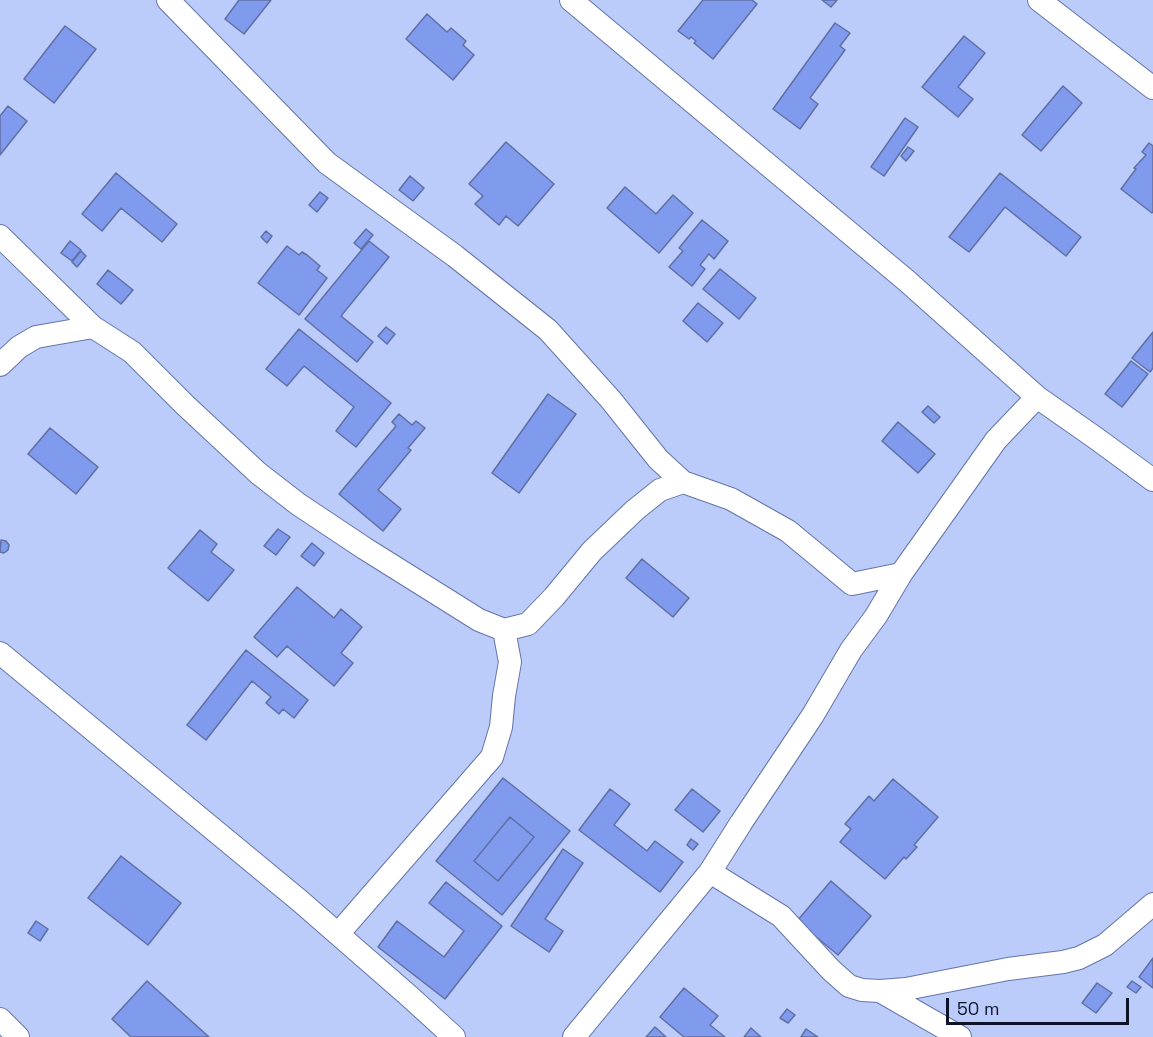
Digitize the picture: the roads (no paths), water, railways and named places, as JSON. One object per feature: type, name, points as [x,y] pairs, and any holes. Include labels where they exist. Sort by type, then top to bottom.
[{"type":"street","points":[[168,0],[327,163],[455,256],[548,330],[611,400],[658,459],[683,482],[731,499],[788,531],[852,584],[901,574]]},
{"type":"street","points":[[571,0],[908,281],[1037,397],[1153,480]]},
{"type":"street","points":[[1039,0],[1153,88]]},
{"type":"street","points":[[0,236],[93,327],[132,352],[258,473],[298,504],[364,548],[479,620],[504,630],[528,624],[592,551],[635,510],[660,490],[683,482]]},
{"type":"street","points":[[0,365],[19,347],[36,337],[93,327]]},
{"type":"street","points":[[574,1037],[710,872],[813,715],[851,650],[876,616],[901,574],[996,440],[1037,397]]},
{"type":"street","points":[[338,934],[492,757],[501,727],[510,662],[504,630]]},
{"type":"street","points":[[0,653],[300,901],[454,1037]]},
{"type":"street","points":[[710,872],[781,916],[831,970],[849,986],[862,990],[906,989],[1079,958],[1106,945],[1153,904]]},
{"type":"street","points":[[880,991],[960,1037]]},
{"type":"street","points":[[0,1019],[18,1037]]}]
